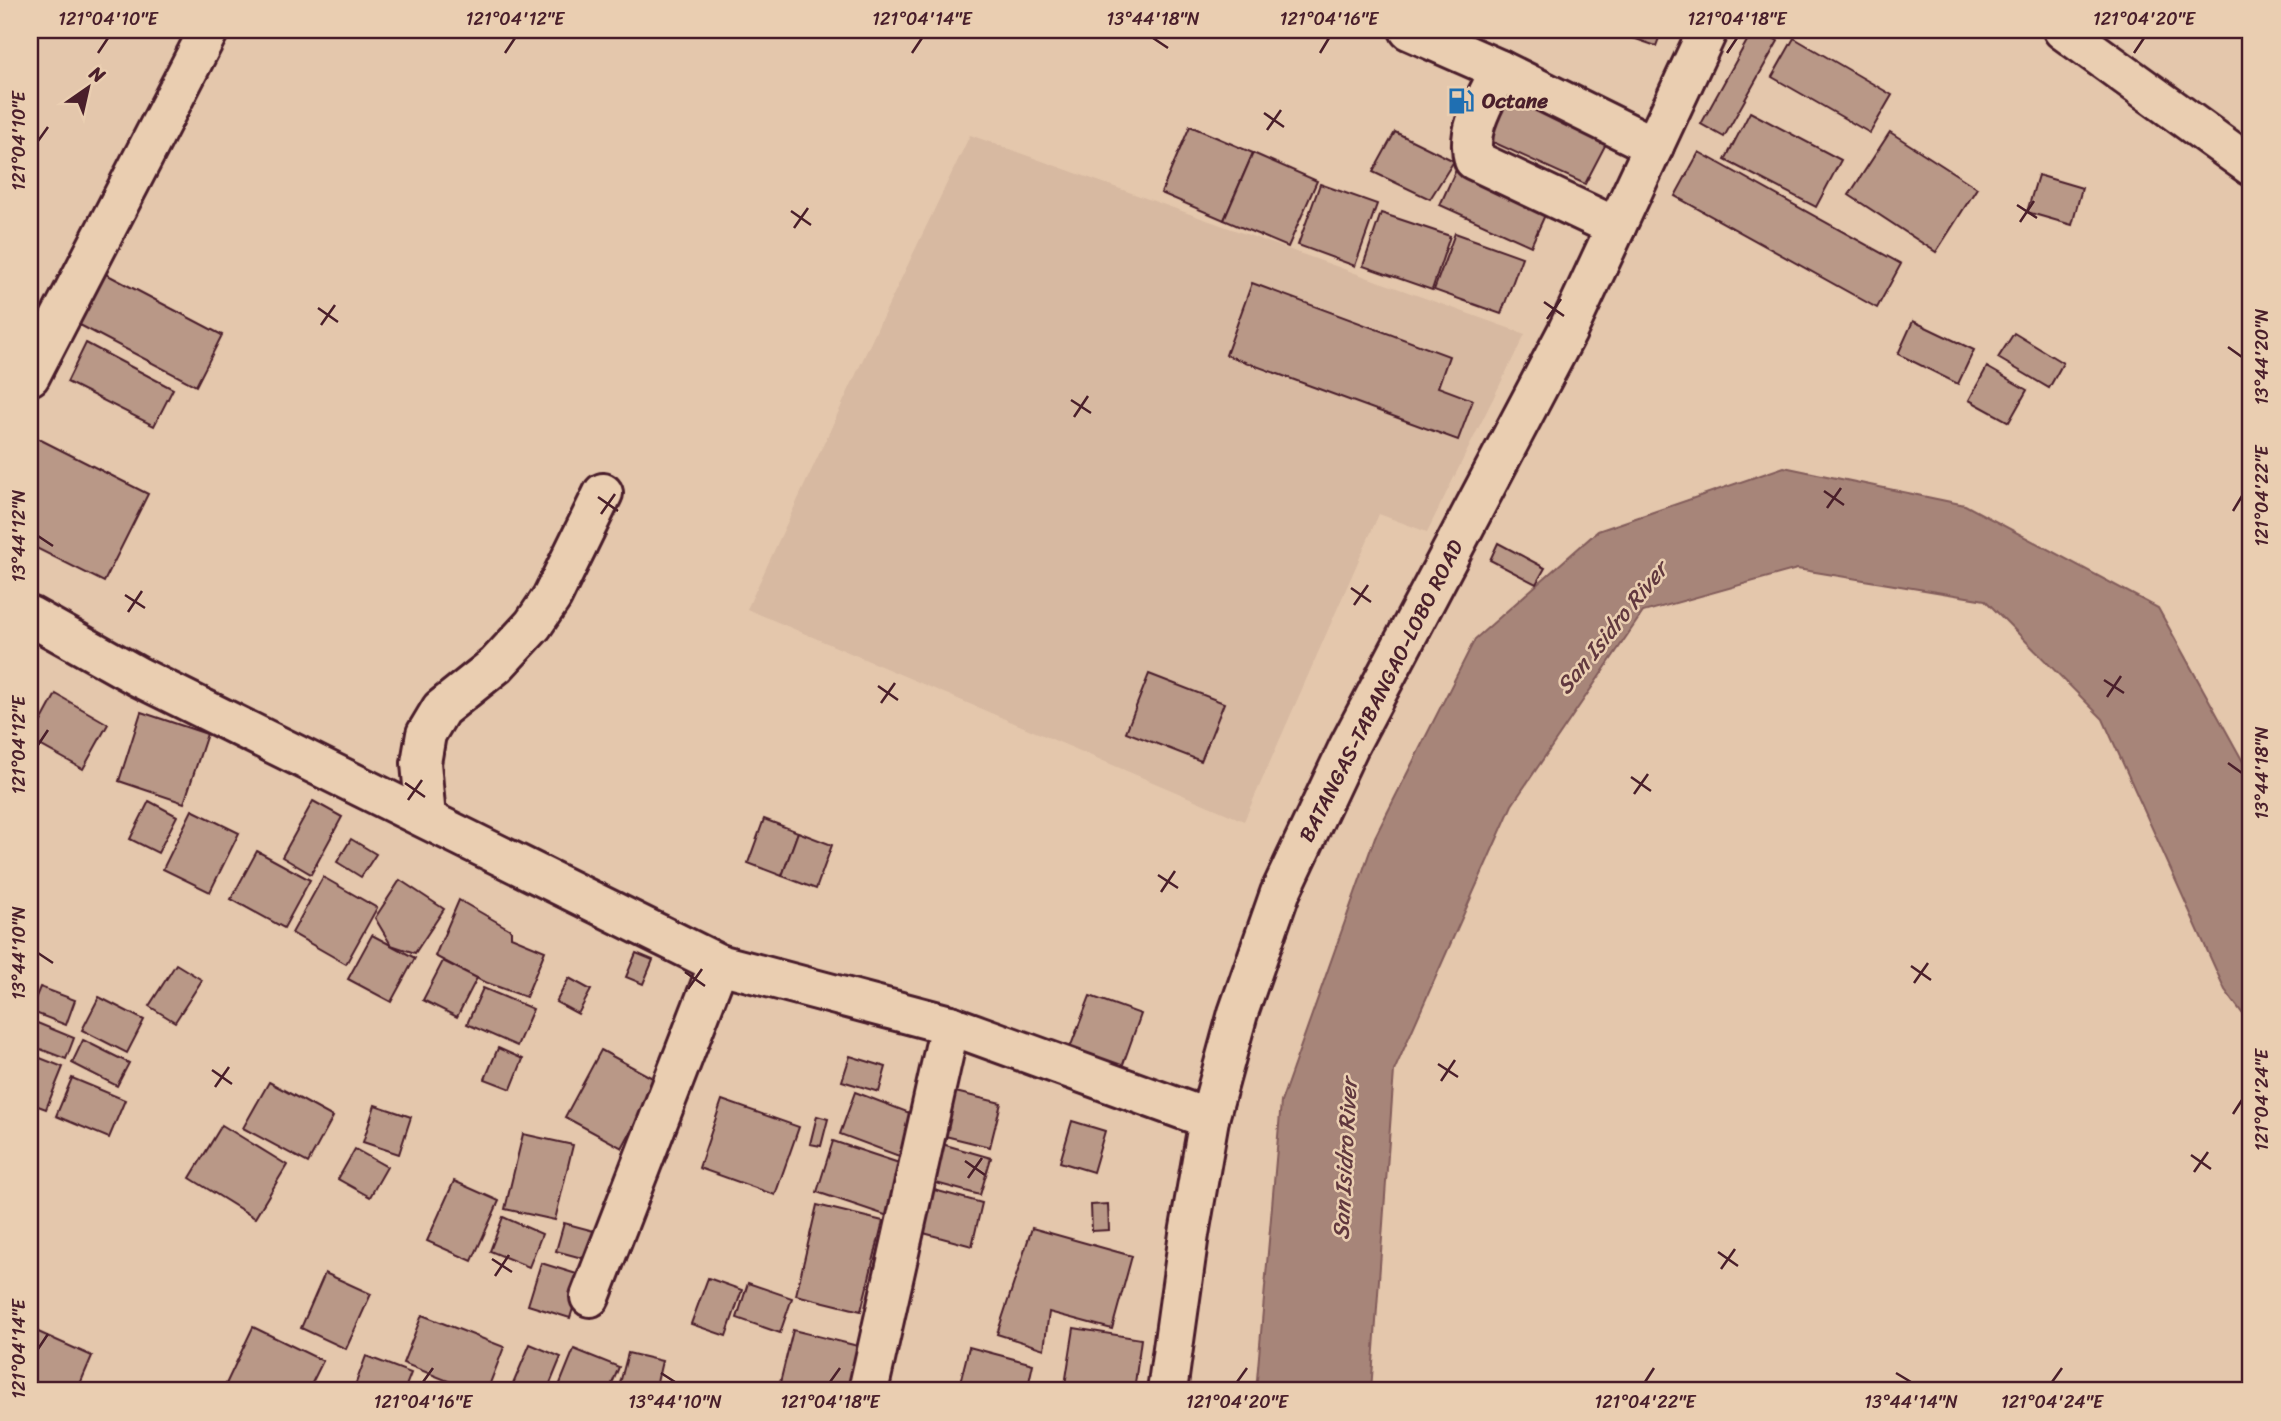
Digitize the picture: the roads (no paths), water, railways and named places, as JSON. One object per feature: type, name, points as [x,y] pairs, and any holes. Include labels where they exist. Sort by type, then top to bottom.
[{"type":"street","points":[[30,376],[209,30]]},
{"type":"street","points":[[1409,30],[1500,70],[1654,146]]},
{"type":"street","name":"BATANGAS-TABANGAO-LOBO ROAD","points":[[1167,1391],[1209,1119],[1238,1013],[1280,893],[1349,746],[1567,332],[1708,30]]},
{"type":"street","points":[[2063,30],[2251,166]]},
{"type":"street","points":[[1500,70],[1474,128],[1470,148],[1474,160],[1616,227]]},
{"type":"street","points":[[426,818],[421,762],[426,734],[441,709],[496,665],[533,625],[552,597],[603,492]]},
{"type":"street","points":[[30,616],[139,677],[719,964],[950,1025],[1209,1119]]},
{"type":"street","points":[[590,1297],[719,964]]},
{"type":"street","points":[[868,1391],[950,1025]]},
{"type":"water","name":"San Isidro River","points":[[1784,467],[1965,505],[2158,608],[2251,776],[2251,1025],[2225,990],[2103,719],[1985,600],[1797,569],[1643,612],[1512,805],[1394,1071],[1371,1391],[1256,1391],[1281,1102],[1375,837],[1475,639],[1598,531]]},
{"type":"place","name":"Octane","points":[[1461,101]]}]
